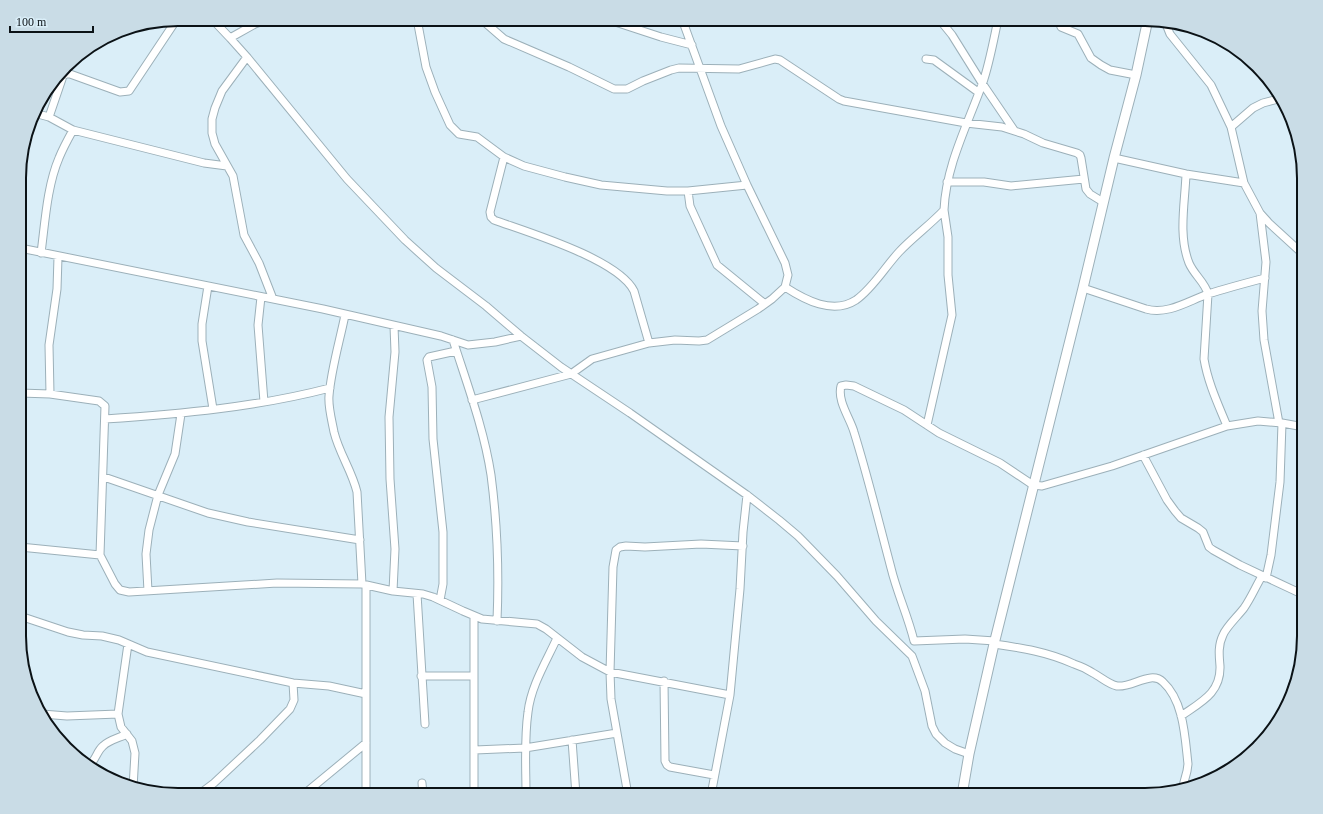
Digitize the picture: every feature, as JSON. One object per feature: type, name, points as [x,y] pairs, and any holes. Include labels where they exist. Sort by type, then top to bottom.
[{"type":"main road","points":[[963,788],[969,754],[995,642],[1103,202],[1136,76],[1147,26]]},
{"type":"street","points":[[68,74],[120,92],[129,91],[172,26]]},
{"type":"street","points":[[219,26],[248,57],[347,179],[404,240],[436,268],[571,374],[630,413],[747,495],[798,536],[876,620],[912,656],[925,691],[932,726],[936,734],[954,749],[969,754]]},
{"type":"street","points":[[230,38],[250,26]]},
{"type":"street","points":[[418,26],[426,67],[435,92],[450,125],[459,134],[477,137],[483,140],[504,157],[524,166],[601,185],[667,191],[688,191],[747,185]]},
{"type":"street","points":[[489,26],[504,39],[569,67],[614,89],[621,90],[627,89],[671,70],[688,68],[739,69],[775,58],[844,101],[966,123],[1002,127],[1014,130],[1043,143],[1080,155],[1086,189],[1090,194],[1103,202]]},
{"type":"street","points":[[627,26],[692,45]]},
{"type":"street","points":[[472,400],[571,374],[592,359],[649,343],[675,340],[707,340],[765,304],[785,287],[788,275],[785,263],[747,185],[721,126],[685,26]]},
{"type":"street","points":[[945,26],[1014,130]]},
{"type":"street","points":[[927,425],[952,315],[948,275],[948,237],[944,210],[947,182],[966,123],[982,83],[996,26]]},
{"type":"street","points":[[1061,26],[1078,34],[1092,58],[1101,65],[1110,70],[1136,76]]},
{"type":"street","points":[[1167,28],[1170,34],[1211,85],[1231,127],[1244,183],[1260,213],[1297,249]]},
{"type":"street","points":[[248,57],[222,91],[212,119],[212,133],[215,144],[234,176],[244,234],[259,263],[273,299]]},
{"type":"street","points":[[926,59],[934,60],[978,92]]},
{"type":"street","points":[[49,117],[61,81]]},
{"type":"street","points":[[1231,127],[1253,108],[1263,103],[1275,100]]},
{"type":"street","points":[[40,115],[49,117],[73,130],[196,161],[227,166]]},
{"type":"street","points":[[41,253],[53,177],[59,158],[73,130]]},
{"type":"street","points":[[504,157],[490,212],[491,217],[494,220],[585,254],[614,271],[630,284],[634,291],[649,343]]},
{"type":"street","points":[[1114,158],[1186,174],[1244,183]]},
{"type":"street","points":[[1186,174],[1183,232],[1184,247],[1190,265],[1206,288],[1208,294],[1204,359],[1215,397],[1227,426]]},
{"type":"street","points":[[947,182],[984,182],[1010,186],[1084,179]]},
{"type":"street","points":[[688,191],[690,206],[717,265],[765,304]]},
{"type":"street","points":[[785,287],[799,296],[817,304],[828,306],[842,305],[855,300],[916,235],[944,210]]},
{"type":"street","points":[[1181,716],[1208,697],[1216,689],[1220,672],[1219,650],[1221,639],[1264,577],[1271,555],[1280,482],[1280,423],[1264,340],[1262,311],[1266,262],[1260,213]]},
{"type":"street","points":[[26,249],[273,299],[441,336],[462,344],[473,345],[521,336]]},
{"type":"street","points":[[50,394],[49,345],[57,288],[58,257]]},
{"type":"street","points":[[1083,288],[1155,311],[1164,311],[1208,294],[1265,278]]},
{"type":"street","points":[[208,286],[202,324],[202,341],[213,409]]},
{"type":"street","points":[[261,297],[258,325],[264,402]]},
{"type":"street","points":[[345,315],[330,388],[329,405],[334,432],[339,447],[355,481],[357,492],[364,584],[366,788]]},
{"type":"street","points":[[394,326],[395,352],[388,417],[394,549],[394,591]]},
{"type":"street","points":[[453,340],[472,400],[490,474],[494,502],[498,595],[497,621]]},
{"type":"street","points":[[440,600],[443,584],[443,532],[433,439],[432,387],[427,360],[429,357],[456,351]]},
{"type":"street","points":[[914,641],[891,570],[876,509],[853,430],[841,399],[839,392],[841,386],[854,386],[904,410],[939,433],[1000,463],[1034,485],[1042,486],[1064,481],[1112,466],[1227,426],[1258,421],[1297,426]]},
{"type":"street","points":[[105,419],[180,414],[264,402],[330,388]]},
{"type":"street","points":[[26,393],[50,394],[99,401],[105,406],[104,477],[100,555],[115,584],[120,590],[129,592],[277,584],[364,584],[394,591],[433,597],[482,619],[537,624],[546,629],[582,657],[610,672],[664,681],[730,695]]},
{"type":"street","points":[[148,591],[146,554],[149,530],[158,495],[174,454],[180,414]]},
{"type":"street","points":[[1143,455],[1167,500],[1181,518],[1203,532],[1209,547],[1264,577],[1297,592]]},
{"type":"street","points":[[104,477],[208,513],[242,521],[360,540]]},
{"type":"street","points":[[712,788],[730,695],[747,495]]},
{"type":"street","points":[[627,788],[611,699],[610,672],[613,567],[616,550],[620,547],[626,546],[645,547],[700,544],[743,546]]},
{"type":"street","points":[[26,548],[100,555]]},
{"type":"street","points":[[417,594],[425,724]]},
{"type":"street","points":[[474,616],[474,788]]},
{"type":"street","points":[[26,618],[68,632],[83,635],[102,636],[119,640],[147,652],[293,683],[329,686],[366,694]]},
{"type":"street","points":[[526,788],[525,748],[528,711],[533,691],[557,638]]},
{"type":"street","points":[[902,645],[914,641],[965,639],[995,642],[1053,655],[1119,686],[1153,677],[1158,678],[1162,680],[1172,692],[1178,704],[1181,716],[1188,764],[1184,783]]},
{"type":"street","points":[[128,644],[118,714],[121,727],[132,741],[135,753],[133,781]]},
{"type":"street","points":[[421,676],[474,676]]},
{"type":"street","points":[[664,681],[665,761],[667,765],[670,767],[714,774]]},
{"type":"street","points":[[207,788],[260,740],[290,709],[294,700],[293,683]]},
{"type":"street","points":[[48,714],[67,716],[118,714]]},
{"type":"street","points":[[475,750],[525,748],[617,733]]},
{"type":"street","points":[[93,761],[102,746],[126,734]]},
{"type":"street","points":[[572,740],[575,788]]},
{"type":"street","points":[[311,788],[366,743]]},
{"type":"street","points":[[422,782],[422,788]]}]
